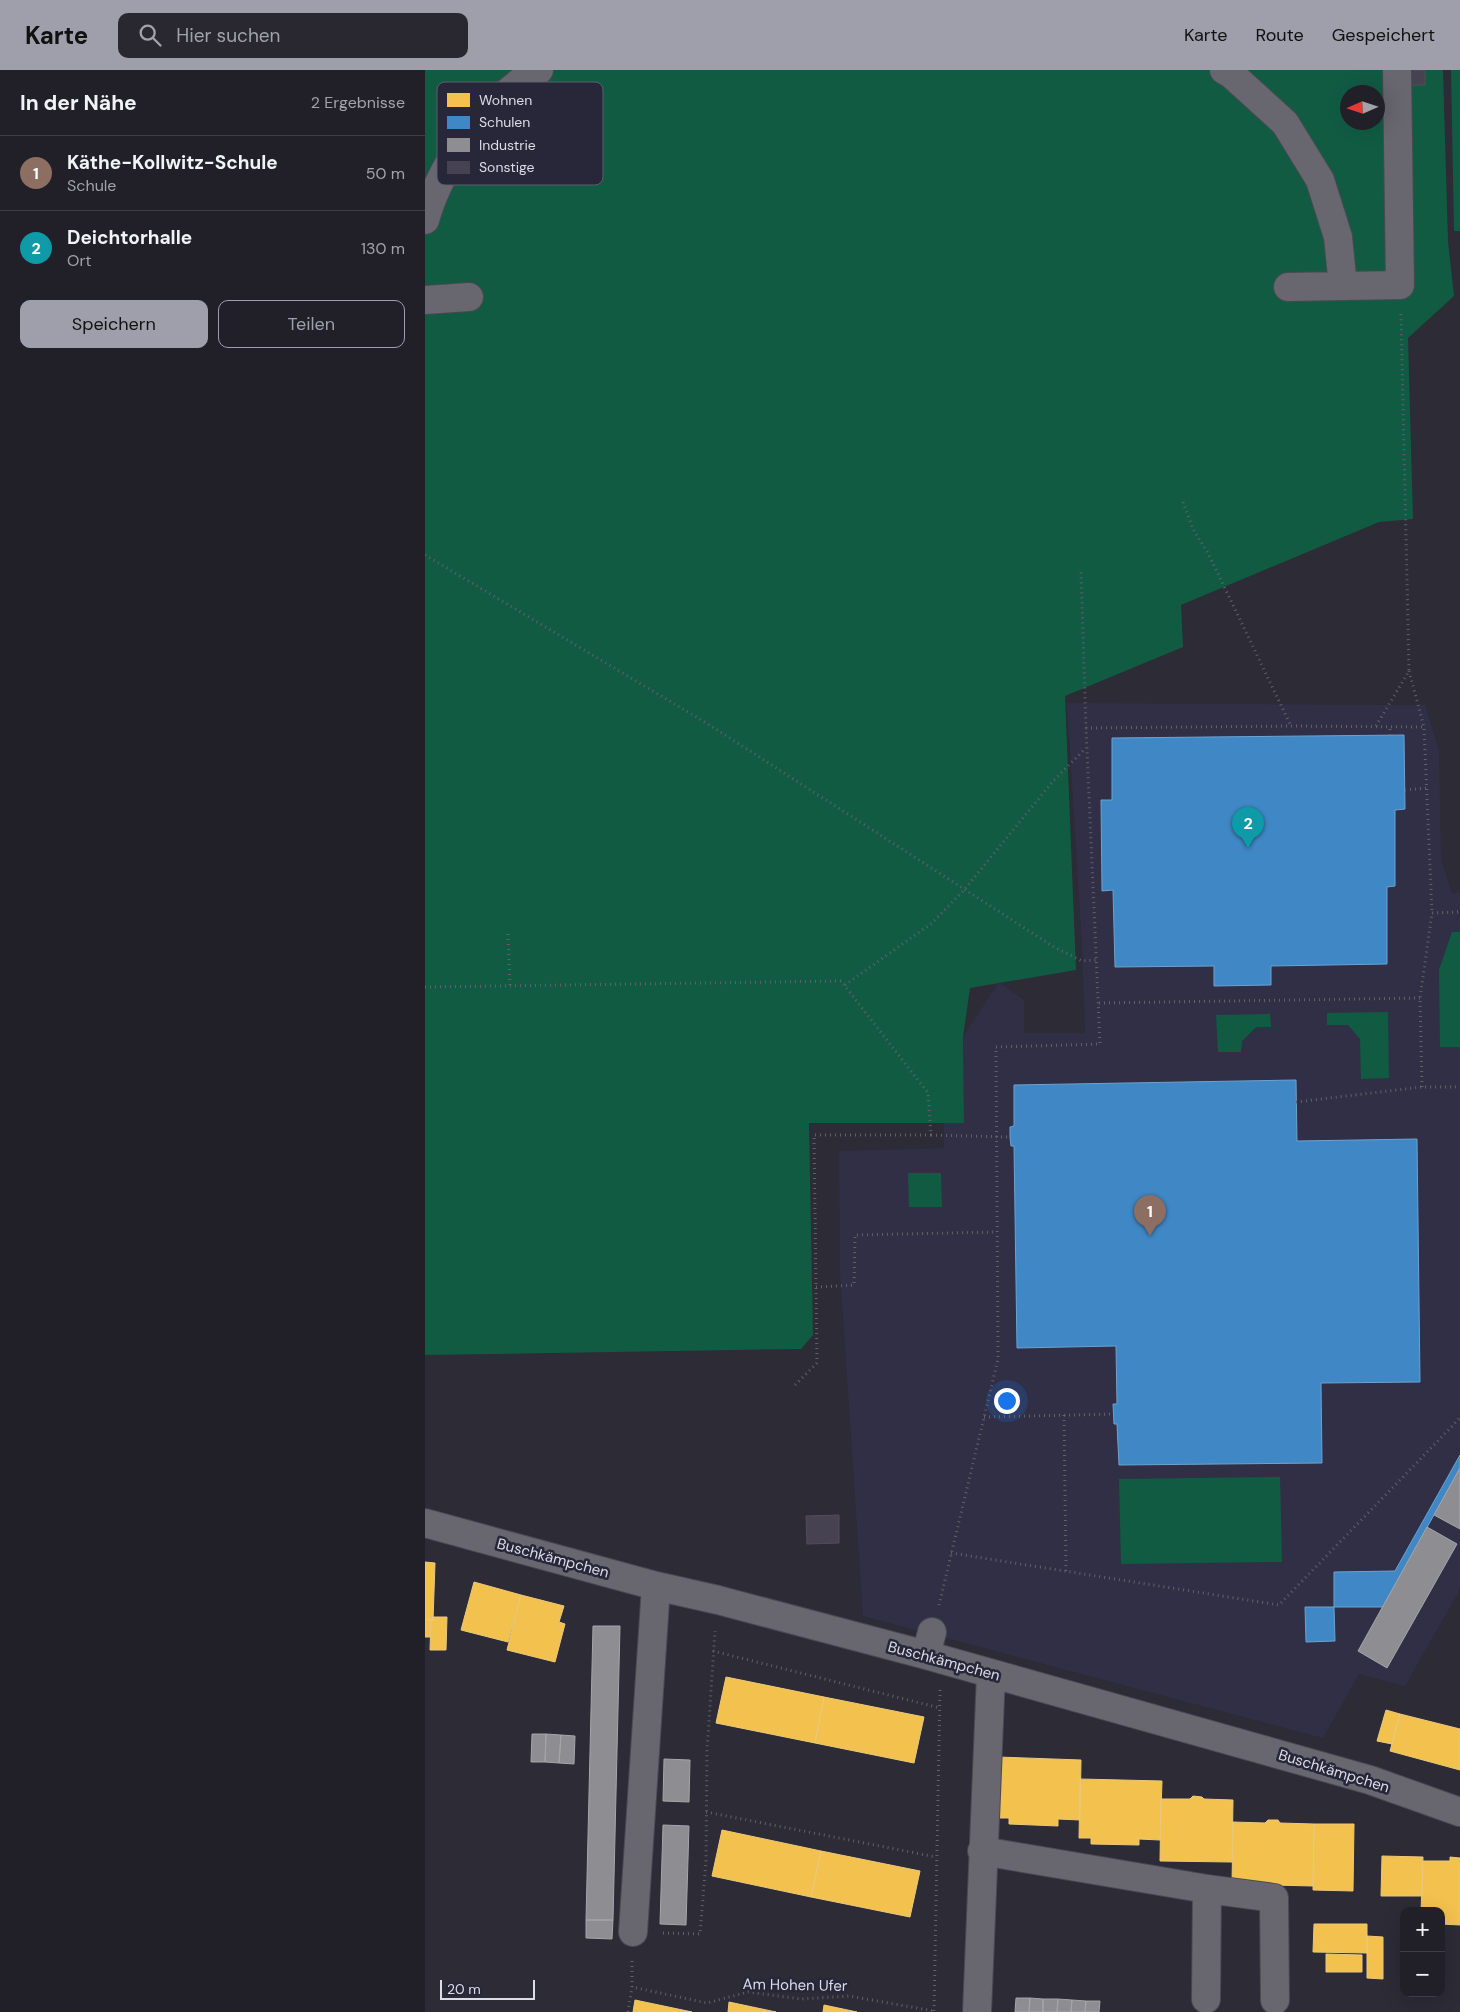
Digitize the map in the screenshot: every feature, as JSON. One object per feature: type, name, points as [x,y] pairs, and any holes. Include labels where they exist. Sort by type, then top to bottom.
[{"type":"street","points":[[521,82],[539,70]]},
{"type":"street","points":[[1224,70],[1231,74],[1285,123],[1320,180],[1338,237],[1343,286]]},
{"type":"street","points":[[1287,288],[1400,285],[1397,70]]},
{"type":"street","points":[[425,220],[430,203],[439,185]]},
{"type":"street","points":[[425,300],[469,297]]},
{"type":"street","name":"Buschkämpchen","points":[[425,1523],[657,1586],[933,1649],[991,1674],[1370,1780],[1460,1812]]},
{"type":"street","points":[[633,1932],[657,1586]]},
{"type":"street","points":[[977,2012],[982,1851],[991,1674]]},
{"type":"street","points":[[982,1851],[1207,1890],[1274,1898],[1275,2000]]},
{"type":"street","points":[[1206,1999],[1207,1890]]},
{"type":"path","points":[[1400,285],[1409,671],[1423,727],[1432,913],[1420,998],[1422,1087]]},
{"type":"path","points":[[1183,502],[1193,529],[1208,553],[1291,726]]},
{"type":"path","points":[[425,555],[709,724],[1054,947],[1082,961],[1097,960]]},
{"type":"path","points":[[1081,571],[1086,728],[1099,1002],[1420,998]]},
{"type":"path","points":[[1376,726],[1409,671]]},
{"type":"path","points":[[1390,726],[1390,735]]},
{"type":"path","points":[[1086,728],[1423,727]]},
{"type":"path","points":[[845,985],[932,923],[964,890],[1053,780],[1087,747]]},
{"type":"path","points":[[1405,790],[1427,788]]},
{"type":"path","points":[[1432,913],[1460,912]]},
{"type":"path","points":[[508,934],[510,986]]},
{"type":"path","points":[[425,987],[841,981],[928,1093],[931,1136]]},
{"type":"path","name":"Am Hohen Ufer","points":[[631,1986],[707,2003],[749,1992],[801,1999],[849,1996],[934,2012],[940,1708],[933,1649],[951,1553],[998,1359],[996,1047],[1100,1044],[1099,1002]]},
{"type":"path","points":[[1296,1102],[1422,1087],[1460,1087]]},
{"type":"path","points":[[795,1385],[817,1363],[815,1135],[1011,1137]]},
{"type":"path","points":[[816,1287],[854,1285],[855,1235],[997,1232]]},
{"type":"path","points":[[985,1417],[1114,1414]]},
{"type":"path","points":[[1064,1415],[1067,1571]]},
{"type":"path","points":[[951,1553],[1279,1605],[1460,1418]]},
{"type":"path","points":[[628,2012],[633,1932],[700,1934],[706,1862],[707,1751],[718,1600]]},
{"type":"path","points":[[713,1651],[940,1708]]},
{"type":"path","points":[[706,1812],[936,1857]]},
{"type":"shaded area","points":[[1067,703],[1425,705],[1439,751],[1441,860],[1452,893],[1460,893],[1460,1589],[1405,1686],[1359,1674],[1323,1738],[863,1616],[840,1271],[839,1151],[944,1148],[944,1123],[964,1123],[963,1037],[999,982],[1024,1000],[1024,1033],[1085,1033],[1082,946]]},
{"type":"green space","points":[[425,70],[1443,70],[1448,241],[1454,296],[1408,338],[1413,519],[1379,522],[1181,605],[1183,647],[1065,696],[1076,970],[970,988],[963,1037],[964,1123],[809,1123],[813,1335],[801,1349],[425,1355]]},
{"type":"green space","points":[[1451,70],[1460,70],[1460,231],[1454,231]]},
{"type":"green space","points":[[1452,932],[1460,932],[1460,1047],[1440,1047],[1439,970]]},
{"type":"green space","points":[[1388,1012],[1389,1078],[1361,1079],[1360,1039],[1348,1025],[1327,1025],[1327,1013]]},
{"type":"green space","points":[[1270,1014],[1271,1027],[1256,1027],[1242,1041],[1241,1052],[1218,1052],[1216,1015]]},
{"type":"green space","points":[[908,1173],[941,1173],[942,1207],[909,1207]]},
{"type":"green space","points":[[1280,1477],[1282,1562],[1121,1564],[1119,1479]]},
{"type":"building: Wohnen","points":[[425,1562],[435,1563],[433,1621],[425,1619]]},
{"type":"building: Wohnen","points":[[474,1582],[521,1595],[508,1642],[461,1630]]},
{"type":"building: Wohnen","points":[[521,1595],[564,1606],[559,1622],[565,1624],[555,1662],[507,1650]]},
{"type":"building: Wohnen","points":[[433,1617],[447,1617],[446,1650],[430,1650],[431,1619],[433,1621]]},
{"type":"building: Wohnen","points":[[425,1619],[431,1619],[430,1637],[425,1637]]},
{"type":"building: Wohnen","points":[[726,1677],[824,1697],[815,1743],[716,1723]]},
{"type":"building: Wohnen","points":[[824,1697],[924,1717],[914,1763],[815,1743]]},
{"type":"building: Wohnen","points":[[1386,1710],[1400,1714],[1392,1744],[1377,1741]]},
{"type":"building: Wohnen","points":[[1400,1714],[1460,1729],[1460,1770],[1390,1751]]},
{"type":"building: Wohnen","points":[[998,1757],[1081,1760],[1080,1820],[1058,1819],[1058,1826],[1009,1824],[1009,1818],[996,1818]]},
{"type":"building: Wohnen","points":[[1080,1779],[1162,1781],[1160,1840],[1139,1839],[1139,1845],[1091,1844],[1091,1838],[1079,1838]]},
{"type":"building: Wohnen","points":[[1193,1796],[1204,1799],[1233,1800],[1232,1862],[1160,1861],[1161,1799],[1190,1799]]},
{"type":"building: Wohnen","points":[[1268,1820],[1278,1820],[1280,1823],[1314,1824],[1313,1886],[1232,1884],[1233,1822],[1265,1823]]},
{"type":"building: Wohnen","points":[[1314,1824],[1354,1824],[1353,1891],[1313,1890]]},
{"type":"building: Wohnen","points":[[722,1830],[821,1851],[811,1897],[712,1876]]},
{"type":"building: Wohnen","points":[[821,1851],[920,1871],[910,1917],[811,1897]]},
{"type":"building: Wohnen","points":[[1382,1856],[1423,1857],[1422,1896],[1381,1896]]},
{"type":"building: Wohnen","points":[[1450,1857],[1460,1858],[1460,1925],[1445,1924],[1445,1907],[1421,1907],[1423,1861],[1450,1861]]},
{"type":"building: Wohnen","points":[[1314,1924],[1367,1924],[1367,1953],[1313,1952]]},
{"type":"building: Wohnen","points":[[1367,1936],[1383,1937],[1383,1979],[1367,1978]]},
{"type":"building: Wohnen","points":[[1326,1954],[1362,1955],[1362,1972],[1326,1972]]},
{"type":"building: Wohnen","points":[[635,2000],[692,2012],[633,2012]]},
{"type":"building: Wohnen","points":[[729,2002],[776,2012],[728,2012]]},
{"type":"building: Wohnen","points":[[824,2005],[857,2012],[823,2012]]},
{"type":"building: Schulen","points":[[1404,735],[1405,809],[1395,810],[1395,886],[1387,887],[1387,964],[1271,966],[1271,985],[1214,986],[1214,966],[1115,967],[1113,890],[1102,891],[1101,800],[1112,800],[1112,738]]},
{"type":"building: Schulen","points":[[1296,1080],[1297,1141],[1417,1139],[1420,1382],[1321,1383],[1322,1463],[1119,1465],[1117,1424],[1114,1424],[1113,1404],[1117,1404],[1116,1346],[1017,1348],[1014,1146],[1011,1146],[1010,1137],[1010,1127],[1014,1126],[1014,1085]]},
{"type":"building: Schulen","points":[[1460,1455],[1460,1468],[1383,1607],[1334,1607],[1334,1572],[1395,1571]]},
{"type":"building: Schulen","points":[[1305,1607],[1334,1607],[1335,1641],[1306,1642]]},
{"type":"building: Industrie","points":[[1460,1468],[1460,1529],[1434,1515]]},
{"type":"building: Industrie","points":[[1427,1527],[1457,1544],[1387,1668],[1358,1651]]},
{"type":"building: Industrie","points":[[593,1626],[620,1626],[613,1920],[586,1920]]},
{"type":"building: Industrie","points":[[532,1734],[546,1734],[545,1762],[531,1762]]},
{"type":"building: Industrie","points":[[546,1734],[561,1735],[559,1763],[545,1762]]},
{"type":"building: Industrie","points":[[561,1735],[575,1736],[574,1764],[559,1763]]},
{"type":"building: Industrie","points":[[664,1759],[690,1760],[689,1802],[663,1801]]},
{"type":"building: Industrie","points":[[663,1825],[689,1826],[686,1925],[660,1924]]},
{"type":"building: Industrie","points":[[586,1920],[613,1920],[612,1939],[586,1938]]},
{"type":"building: Industrie","points":[[1016,1998],[1030,1998],[1029,2012],[1015,2012]]},
{"type":"building: Industrie","points":[[1030,1998],[1043,1999],[1043,2012],[1029,2012]]},
{"type":"building: Industrie","points":[[1043,1999],[1058,1999],[1057,2012],[1043,2012]]},
{"type":"building: Industrie","points":[[1058,1999],[1072,2000],[1071,2012],[1057,2012]]},
{"type":"building: Industrie","points":[[1072,2000],[1086,2001],[1085,2012],[1071,2012]]},
{"type":"building: Industrie","points":[[1086,2001],[1100,2001],[1099,2012],[1085,2012]]},
{"type":"building: Sonstige","points":[[1411,70],[1425,70],[1425,85],[1412,85]]},
{"type":"building: Sonstige","points":[[839,1515],[839,1543],[807,1544],[806,1516]]},
{"type":"place","name":"Deichtorhalle","points":[[1248,848]]},
{"type":"place","name":"Käthe-Kollwitz-Schule","points":[[1150,1236]]}]
